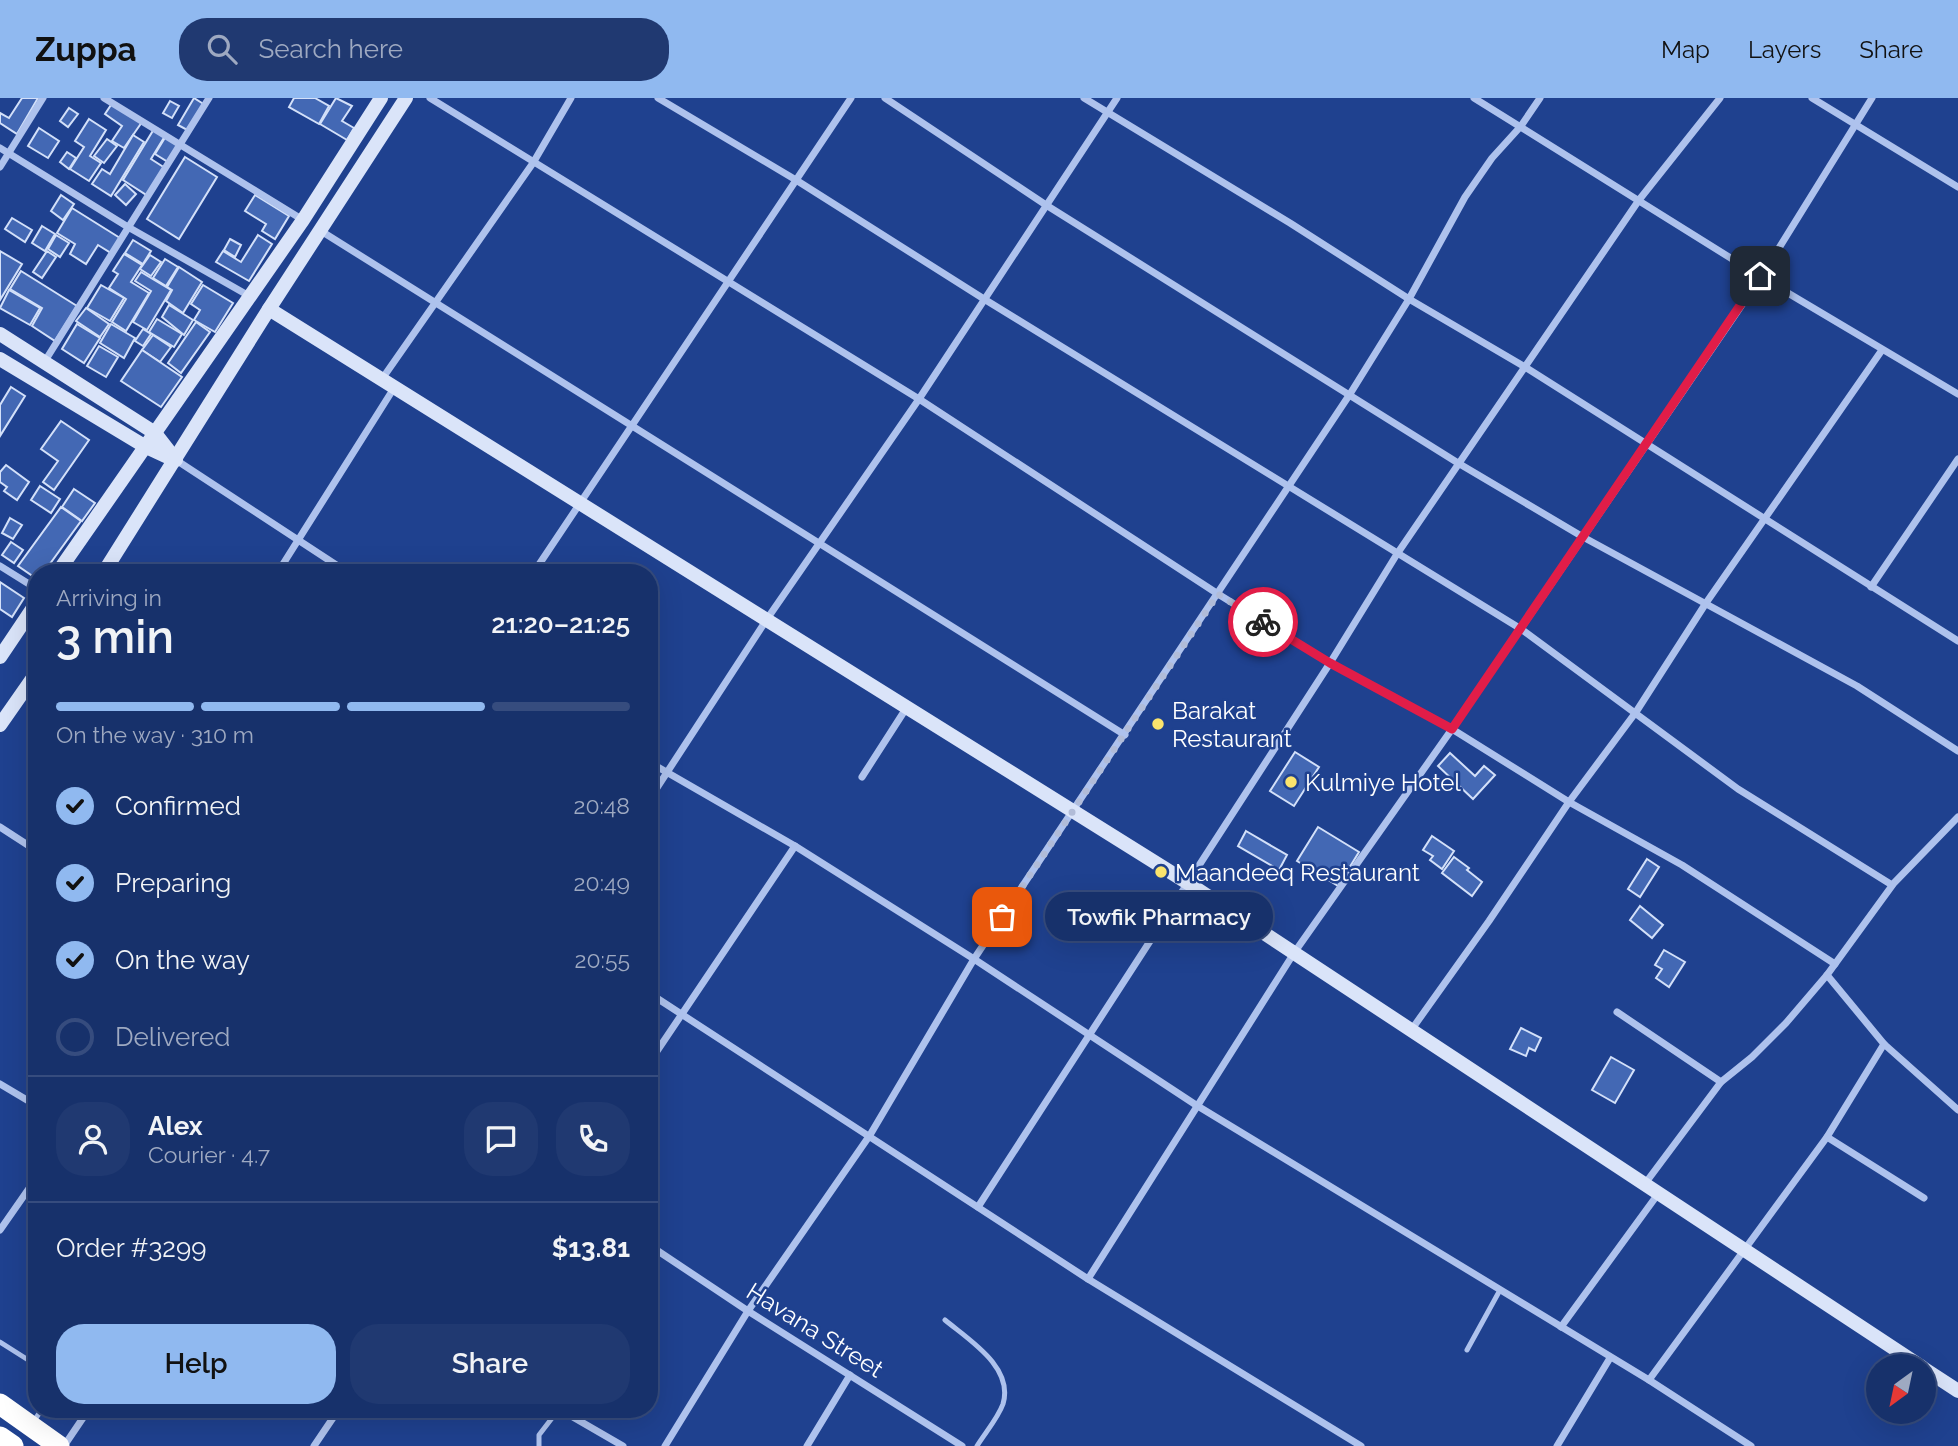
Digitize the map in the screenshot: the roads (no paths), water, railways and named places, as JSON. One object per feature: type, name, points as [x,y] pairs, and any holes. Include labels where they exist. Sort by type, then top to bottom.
[{"type":"highway","points":[[0,1404],[28,1414]]},
{"type":"highway","points":[[37,1418],[62,1446]]},
{"type":"highway","points":[[0,1437],[13,1446]]},
{"type":"street","points":[[0,167],[43,98]]},
{"type":"street","points":[[104,98],[303,220]]},
{"type":"street","points":[[45,361],[209,98]]},
{"type":"street","points":[[64,564],[251,297],[381,98]]},
{"type":"street","points":[[109,564],[269,309],[406,98]]},
{"type":"street","points":[[430,98],[919,399],[1218,594],[1330,663],[1452,729],[1569,802],[1682,865],[1835,964]]},
{"type":"street","points":[[283,564],[436,303],[533,163],[570,98]]},
{"type":"street","points":[[658,98],[796,180],[984,299],[1521,628],[1738,789],[1892,885]]},
{"type":"street","points":[[539,564],[851,98]]},
{"type":"street","points":[[885,98],[1046,205],[1458,463],[1583,537],[1857,686],[1958,751]]},
{"type":"street","points":[[1084,98],[1409,299],[1525,367],[1958,641]]},
{"type":"street","points":[[658,788],[767,619],[919,399],[1117,98]]},
{"type":"street","points":[[1474,98],[1760,276],[1958,394]]},
{"type":"street","points":[[665,1446],[748,1311],[870,1135],[974,959],[1350,394],[1409,299],[1465,197],[1540,98]]},
{"type":"street","points":[[978,1207],[1330,663],[1397,554],[1639,200],[1720,98]]},
{"type":"street","points":[[1812,98],[1958,187]]},
{"type":"street","points":[[1088,1279],[1294,953],[1452,729],[1760,276],[1872,98]]},
{"type":"street","points":[[0,148],[128,227],[251,297]]},
{"type":"street","points":[[321,231],[1125,735]]},
{"type":"street","points":[[269,309],[1188,883],[1903,1354]]},
{"type":"street","points":[[0,334],[155,433],[176,460]]},
{"type":"street","points":[[1412,1029],[1569,802],[1636,712],[1706,603],[1882,350]]},
{"type":"street","points":[[0,359],[146,447],[176,460],[334,564]]},
{"type":"street","points":[[1871,587],[1958,459]]},
{"type":"street","points":[[0,566],[28,583]]},
{"type":"street","points":[[0,657],[28,615]]},
{"type":"street","points":[[0,725],[28,685]]},
{"type":"street","points":[[862,777],[907,707]]},
{"type":"street","points":[[658,768],[795,846],[974,959],[1196,1105],[1649,1380],[1751,1446]]},
{"type":"street","points":[[1644,1185],[1721,1082],[1752,1057],[1786,1023],[1827,975],[1892,885],[1958,817]]},
{"type":"street","points":[[0,827],[28,845]]},
{"type":"street","points":[[658,1050],[795,846]]},
{"type":"street","points":[[1827,975],[1884,1044],[1958,1110]]},
{"type":"street","points":[[658,999],[1088,1279],[1361,1446]]},
{"type":"street","points":[[1617,1012],[1721,1082]]},
{"type":"street","points":[[1649,1380],[1828,1137],[1884,1044]]},
{"type":"street","points":[[0,1084],[28,1101]]},
{"type":"street","points":[[1828,1137],[1924,1198]]},
{"type":"street","points":[[0,1230],[28,1190]]},
{"type":"street","points":[[1561,1328],[1658,1195]]},
{"type":"street","name":"Havana Street","points":[[658,1251],[962,1446]]},
{"type":"street","points":[[1557,1446],[1610,1358]]},
{"type":"street","points":[[807,1446],[850,1375]]},
{"type":"street","points":[[1936,1376],[1958,1391]]},
{"type":"street","points":[[62,1446],[82,1418]]},
{"type":"street","points":[[314,1446],[333,1418]]},
{"type":"street","points":[[575,1418],[623,1446]]},
{"type":"lane","points":[[1467,1350],[1500,1290]]},
{"type":"lane","points":[[945,1320],[985,1352],[1005,1382],[1003,1405],[977,1446]]},
{"type":"lane","points":[[0,1342],[28,1360]]},
{"type":"lane","points":[[539,1446],[539,1435],[552,1418]]},
{"type":"place","name":"Barakat Restaurant","points":[[1158,724]]},
{"type":"place","name":"Kulmiye Hotel","points":[[1291,782]]},
{"type":"place","name":"Maandeeq Restaurant","points":[[1161,872]]},
{"type":"place","name":"Towfik Pharmacy","points":[[1002,917]]}]
